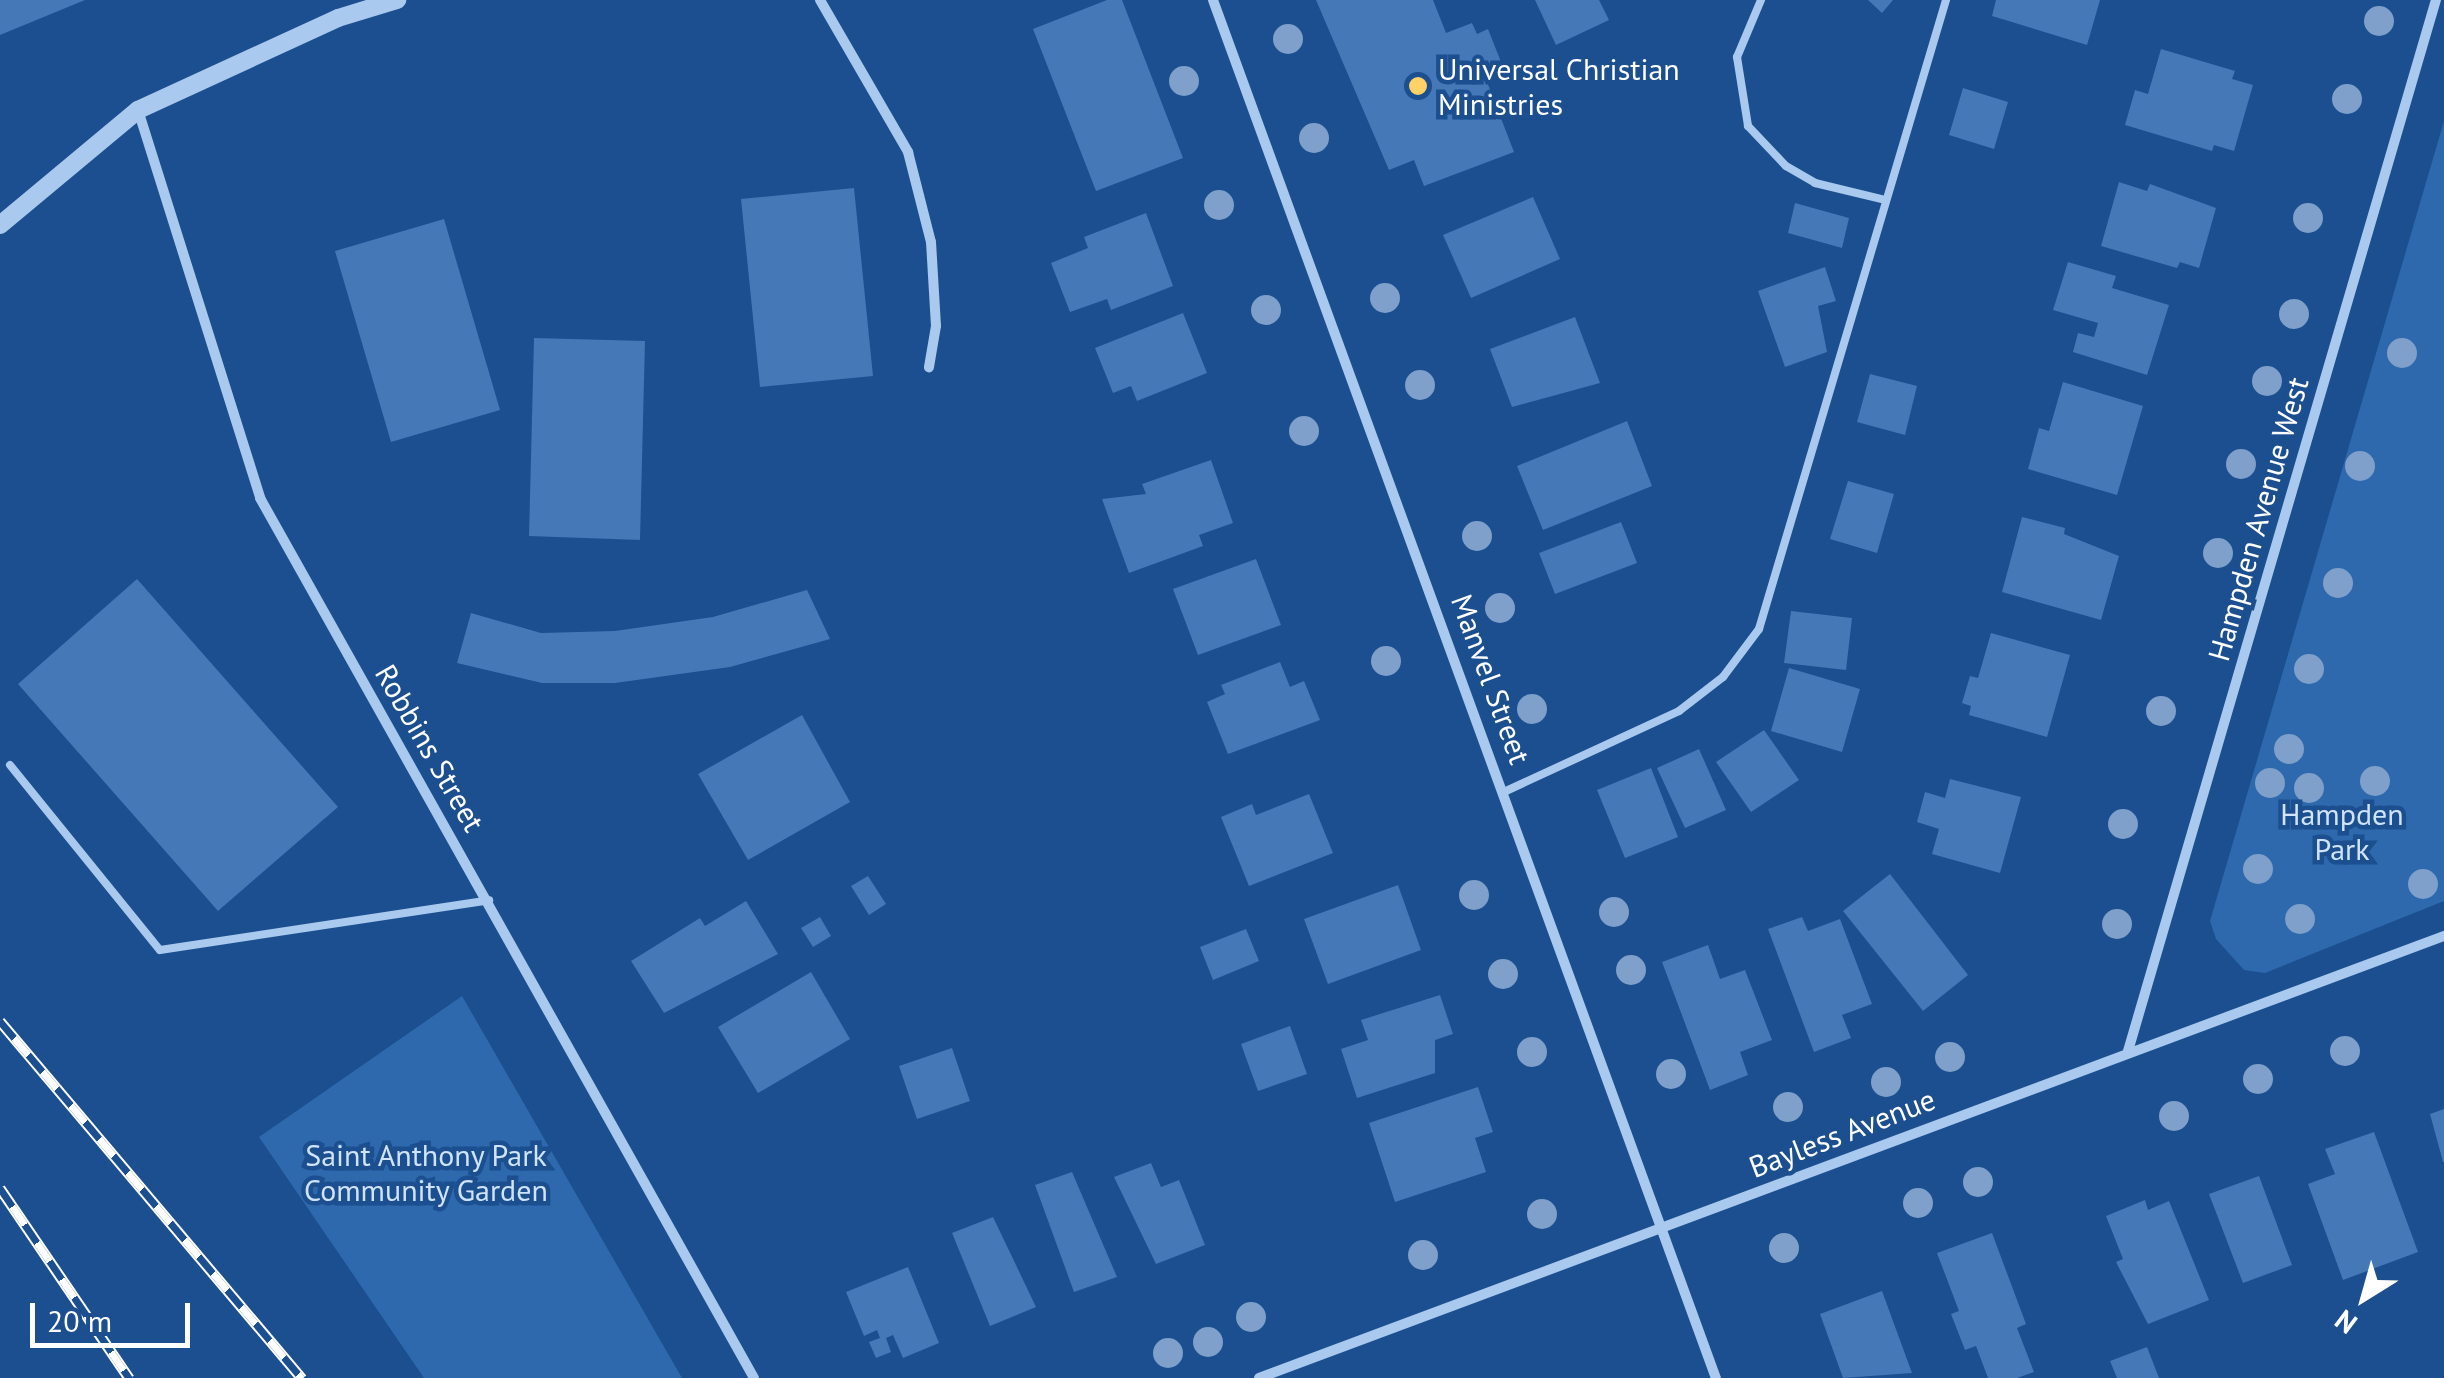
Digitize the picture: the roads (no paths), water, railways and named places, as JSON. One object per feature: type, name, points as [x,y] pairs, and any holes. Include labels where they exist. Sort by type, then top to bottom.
[{"type":"street","points":[[0,225],[138,110],[338,18],[397,0]]},
{"type":"street","points":[[820,0],[908,152],[931,242],[936,326],[929,368]]},
{"type":"street","name":"Manvel Street","points":[[1214,0],[1506,791],[1716,1378]]},
{"type":"street","name":"Hampden Avenue West","points":[[2128,1051],[2436,0]]},
{"type":"street","name":"Robbins Street","points":[[138,110],[260,498],[754,1378]]},
{"type":"street","name":"Bayless Avenue","points":[[1259,1378],[2444,936]]},
{"type":"lane","points":[[1761,0],[1737,57],[1748,126],[1786,166],[1815,183],[1886,200]]},
{"type":"lane","points":[[1506,791],[1679,711],[1722,677],[1759,629],[1946,0]]},
{"type":"lane","points":[[10,765],[160,950],[488,900]]},
{"type":"railway","points":[[0,1021],[302,1378]]},
{"type":"railway","points":[[0,1188],[129,1378]]},
{"type":"place","name":"Universal Christian Ministries","points":[[1418,86]]},
{"type":"park label","name":"Hampden Park","points":[[2342,831]]},
{"type":"park label","name":"Saint Anthony Park Community Garden","points":[[426,1172]]}]
